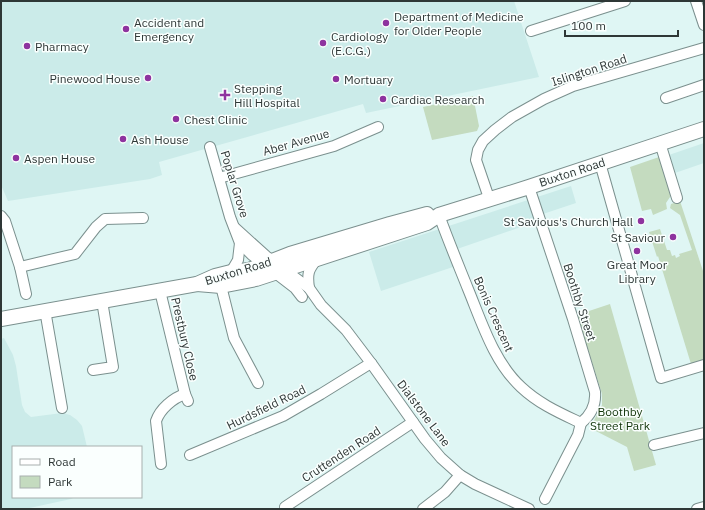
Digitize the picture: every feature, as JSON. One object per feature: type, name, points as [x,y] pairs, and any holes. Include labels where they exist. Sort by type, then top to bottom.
[{"type":"highway","name":"Buxton Road","points":[[197,284],[215,276],[231,272],[272,269],[317,259],[427,223],[439,215],[489,198],[529,187],[704,128]]},
{"type":"highway","name":"Buxton Road","points":[[4,321],[44,310],[197,284],[221,286],[272,269],[390,224],[430,213],[439,215]]},
{"type":"street","points":[[531,31],[625,1]]},
{"type":"street","points":[[696,1],[704,25]]},
{"type":"street","name":"Islington Road","points":[[489,198],[476,160],[478,150],[483,141],[512,117],[544,99],[573,86],[704,48]]},
{"type":"street","points":[[666,98],[704,85]]},
{"type":"street","name":"Aber Avenue","points":[[219,178],[334,146],[378,127]]},
{"type":"street","points":[[660,143],[677,198]]},
{"type":"street","name":"Poplar Grove","points":[[210,147],[230,217],[240,243],[238,260],[231,272]]},
{"type":"street","points":[[600,163],[661,378],[704,365]]},
{"type":"street","name":"Boothby Street","points":[[529,187],[594,387],[595,400],[593,406],[586,419],[581,424]]},
{"type":"street","name":"Bonis Crescent","points":[[439,215],[479,316],[494,350],[506,370],[521,387],[543,405],[581,424]]},
{"type":"street","points":[[1,216],[5,221],[20,267],[26,294]]},
{"type":"street","points":[[20,267],[75,254],[96,227],[105,219],[143,218]]},
{"type":"street","name":"Poplar Grove","points":[[235,228],[272,269]]},
{"type":"street","points":[[240,243],[272,269]]},
{"type":"street","points":[[309,288],[307,275],[317,259]]},
{"type":"street","name":"Dialstone Lane","points":[[272,269],[309,288],[321,305],[346,330],[441,458],[460,475],[475,484],[529,509]]},
{"type":"street","name":"Dialstone Lane","points":[[272,269],[295,288],[302,297],[321,305]]},
{"type":"street","points":[[221,286],[234,338],[258,383]]},
{"type":"street","name":"Prestbury Close","points":[[160,290],[186,398],[178,396],[158,414],[156,421],[161,464]]},
{"type":"street","points":[[93,370],[113,367],[102,300]]},
{"type":"street","points":[[44,310],[62,408]]},
{"type":"street","name":"Hurdsfield Road","points":[[190,455],[283,416],[371,363]]},
{"type":"street","name":"Cruttenden Road","points":[[286,509],[285,507],[413,422]]},
{"type":"street","points":[[545,499],[578,435],[581,424]]},
{"type":"street","points":[[654,445],[704,433]]},
{"type":"street","points":[[423,509],[445,492],[460,475]]},
{"type":"street","points":[[697,509],[704,507]]},
{"type":"shaded area","name":"Stepping Hill Hospital","points":[[1,1],[514,1],[539,77],[366,113],[363,104],[159,162],[162,175],[150,179],[8,201],[1,185]]},
{"type":"shaded area","points":[[704,143],[704,163],[672,174],[666,156]]},
{"type":"shaded area","points":[[571,186],[576,203],[540,215],[541,220],[457,249],[462,264],[381,291],[369,252]]},
{"type":"shaded area","points":[[4,338],[13,355],[22,405],[25,412],[31,417],[62,413],[70,415],[82,426],[87,446],[12,446],[12,498],[73,498],[71,499],[25,509],[1,509],[1,339]]},
{"type":"green space","points":[[473,96],[479,126],[477,131],[432,140],[423,107]]},
{"type":"green space","points":[[662,156],[672,194],[666,203],[667,209],[653,215],[651,209],[642,211],[630,167]]},
{"type":"green space","points":[[680,201],[704,274],[704,360],[691,364],[658,256],[657,257],[649,232],[660,229],[667,250],[670,250],[672,256],[675,255],[676,258],[680,256],[679,254],[692,250],[680,215],[670,208],[671,204]]},
{"type":"green space","name":"Boothby Street Park","points":[[610,304],[656,465],[634,471],[627,447],[590,428],[602,405],[602,394],[577,315]]},
{"type":"place","name":"Department of Medicine for Older People","points":[[386,23]]},
{"type":"place","name":"Accident and Emergency","points":[[126,29]]},
{"type":"place","name":"Cardiology (E.C.G.)","points":[[323,43]]},
{"type":"place","name":"Pharmacy","points":[[27,46]]},
{"type":"place","name":"Pinewood House","points":[[148,78]]},
{"type":"place","name":"Mortuary","points":[[336,79]]},
{"type":"place","name":"Stepping Hill Hospital","points":[[225,95]]},
{"type":"place","name":"Cardiac Research","points":[[383,99]]},
{"type":"place","name":"Chest Clinic","points":[[176,119]]},
{"type":"place","name":"Ash House","points":[[123,139]]},
{"type":"place","name":"Aspen House","points":[[16,158]]},
{"type":"place","name":"St Savious's Church Hall","points":[[641,221]]},
{"type":"place","name":"St Saviour","points":[[673,237]]},
{"type":"place","name":"Great Moor Library","points":[[637,251]]}]
